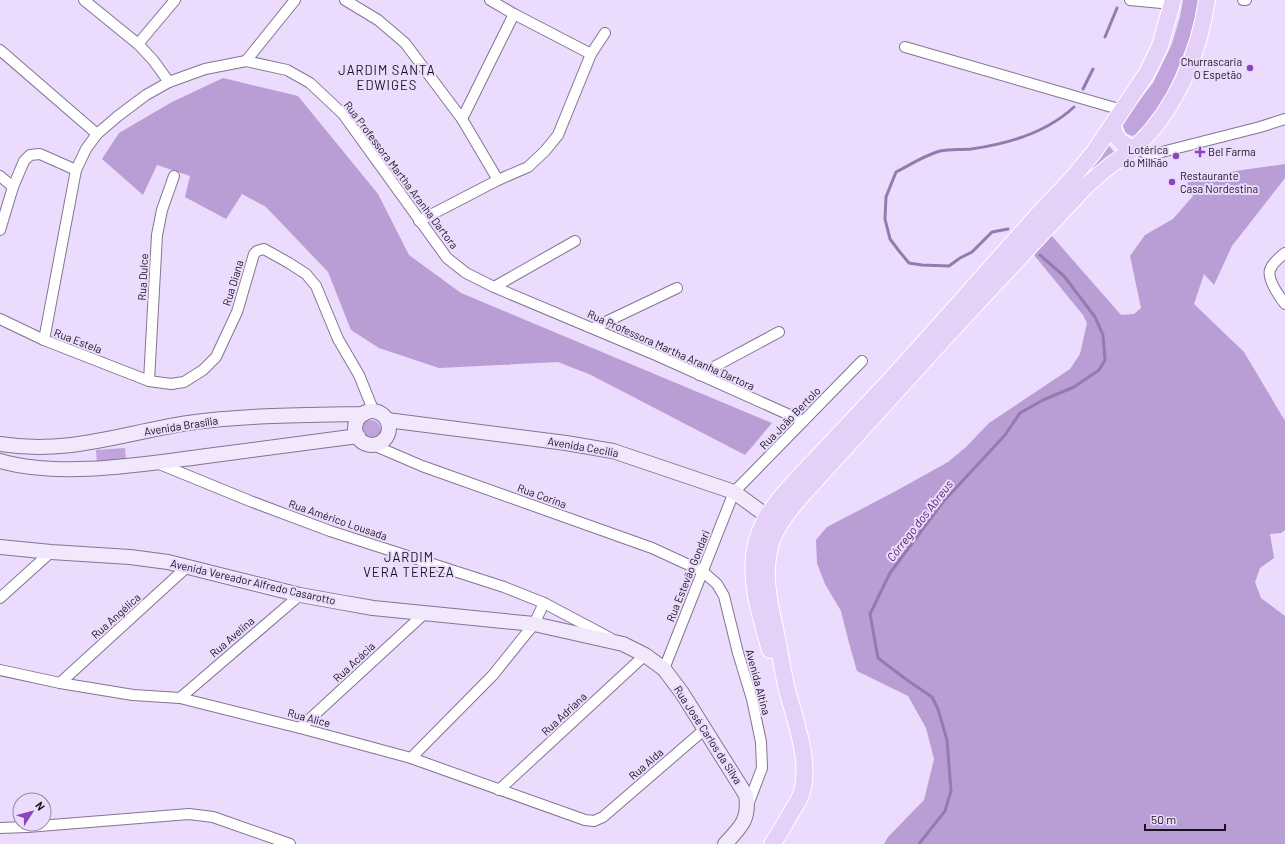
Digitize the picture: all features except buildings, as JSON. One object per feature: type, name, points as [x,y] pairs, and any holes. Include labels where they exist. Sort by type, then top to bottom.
[{"type":"main road","points":[[772,844],[800,796],[805,773],[798,727],[787,688],[780,647],[768,597],[768,556],[776,531],[804,493],[1086,186],[1134,148],[1162,116],[1178,90],[1197,45],[1204,21],[1207,0]]},
{"type":"main road","points":[[787,688],[770,652],[759,613],[754,584],[754,562],[757,540],[767,516],[784,494],[887,383],[1069,182],[1094,152],[1148,73],[1160,46],[1172,2]]},
{"type":"main road","points":[[1117,117],[1115,135],[1118,140],[1128,147],[1134,148]]},
{"type":"street","points":[[84,0],[138,44],[153,60],[168,82]]},
{"type":"street","points":[[138,44],[175,0]]},
{"type":"street","points":[[246,62],[295,0]]},
{"type":"street","points":[[345,0],[378,20],[405,44],[462,119],[498,180]]},
{"type":"street","points":[[490,0],[591,54]]},
{"type":"street","points":[[1130,0],[1172,2]]},
{"type":"street","points":[[462,119],[514,14]]},
{"type":"street","points":[[419,221],[498,180],[528,167],[546,151],[558,135],[591,54],[604,33]]},
{"type":"street","points":[[905,47],[1117,117]]},
{"type":"street","points":[[0,50],[97,134]]},
{"type":"street","name":"Rua Professora Martha Aranha Dartora","points":[[44,340],[76,170],[86,150],[97,134],[146,95],[168,82],[205,69],[246,62],[287,70],[310,83],[343,114],[447,258],[466,272],[494,287],[658,356],[803,421]]},
{"type":"street","points":[[1134,148],[1146,153],[1158,153],[1260,127],[1285,119]]},
{"type":"street","points":[[0,230],[13,187],[24,161],[30,155],[40,154],[76,170]]},
{"type":"street","points":[[0,176],[13,187]]},
{"type":"street","name":"Rua Dulce","points":[[149,381],[157,235],[162,210],[174,176]]},
{"type":"street","points":[[494,287],[575,241]]},
{"type":"street","name":"Rua Diana","points":[[149,381],[171,384],[184,382],[203,370],[216,358],[237,312],[254,254],[258,250],[264,249],[289,262],[306,274],[316,286],[338,339],[360,375],[369,413]]},
{"type":"street","points":[[1285,253],[1275,262],[1270,270],[1273,285],[1285,304]]},
{"type":"street","points":[[593,328],[677,288]]},
{"type":"street","name":"Rua Estela","points":[[0,319],[44,340],[149,381]]},
{"type":"street","points":[[700,375],[779,332]]},
{"type":"street","name":"Rua João Bertolo","points":[[734,492],[862,361]]},
{"type":"street","points":[[369,413],[380,413],[387,420],[389,431],[387,436],[379,444],[367,444],[358,436],[356,426],[360,417],[369,413]]},
{"type":"street","name":"Avenida Brasília","points":[[0,444],[18,447],[71,445],[97,442],[188,423],[261,416],[369,413]]},
{"type":"street","name":"Avenida Cecilia","points":[[387,420],[566,443],[613,451],[734,492],[767,516]]},
{"type":"street","points":[[0,461],[31,468],[93,468],[156,463],[358,436]]},
{"type":"street","name":"Rua Corina","points":[[373,445],[422,466],[652,548],[702,571]]},
{"type":"street","name":"Rua Américo Lousada","points":[[156,463],[330,531],[504,587],[544,603],[622,644]]},
{"type":"street","name":"Rua Estevão Gondari","points":[[664,669],[734,492]]},
{"type":"street","name":"Avenida Vereador Alfredo Casarotto","points":[[0,547],[151,559],[188,566],[300,595],[373,608],[534,624],[622,644]]},
{"type":"street","points":[[0,598],[51,552]]},
{"type":"street","name":"Rua Angélica","points":[[60,683],[188,566]]},
{"type":"street","name":"Avenida Altina","points":[[702,571],[717,584],[724,596],[738,653],[752,699],[761,742],[762,768],[748,806]]},
{"type":"street","name":"Rua Avelina","points":[[180,698],[300,595]]},
{"type":"street","points":[[411,758],[493,675],[534,624],[544,603]]},
{"type":"street","name":"Rua Acácia","points":[[300,728],[425,613]]},
{"type":"street","name":"Rua José Carlos da Silva","points":[[622,644],[644,655],[664,669],[682,693],[740,784],[746,795],[748,806]]},
{"type":"street","name":"Rua Adriana","points":[[499,790],[644,655]]},
{"type":"street","name":"Rua Alice","points":[[0,670],[60,683],[133,696],[180,698],[411,758],[585,820],[594,821],[603,817]]},
{"type":"street","name":"Rua Alda","points":[[603,817],[705,729]]},
{"type":"street","points":[[725,844],[741,827],[746,818],[748,806]]},
{"type":"street","points":[[0,828],[189,814],[213,817],[290,844]]},
{"type":"shaded area","points":[[1183,0],[1200,0],[1192,33],[1167,95],[1148,126],[1132,136],[1126,133],[1123,126],[1125,119],[1153,83],[1172,44],[1180,17]]},
{"type":"shaded area","points":[[223,78],[298,96],[378,194],[409,255],[461,293],[772,423],[745,455],[591,375],[558,362],[439,368],[379,348],[351,330],[328,272],[266,207],[242,194],[226,219],[185,197],[190,176],[157,165],[143,195],[102,159],[119,133],[172,102]]},
{"type":"shaded area","points":[[1107,144],[1115,153],[1074,185]]},
{"type":"shaded area","points":[[1285,164],[1285,178],[1232,246],[1214,285],[1204,274],[1194,304],[1244,352],[1285,421],[1285,530],[1281,533],[1270,534],[1274,558],[1260,568],[1255,582],[1261,598],[1285,616],[1285,844],[884,844],[888,837],[924,800],[934,759],[926,728],[908,696],[857,671],[841,611],[825,584],[817,563],[816,540],[827,527],[948,462],[966,447],[989,423],[1070,369],[1080,354],[1087,323],[1083,315],[1034,255],[1051,235],[1121,315],[1134,314],[1141,308],[1130,256],[1145,235],[1173,219],[1193,196],[1187,183],[1208,175]]},
{"type":"shaded area","points":[[371,420],[378,423],[381,430],[378,437],[371,440],[364,437],[361,430],[364,423]]},
{"type":"shaded area","points":[[125,448],[126,461],[97,464],[96,450]]},
{"type":"waterway","name":"Córrego dos Abreus","points":[[1105,37],[1117,8]]},
{"type":"waterway","name":"Córrego dos Abreus","points":[[1083,89],[1093,69]]},
{"type":"waterway","name":"Córrego dos Abreus","points":[[1008,229],[992,232],[972,252],[949,266],[909,263],[890,239],[885,219],[886,197],[896,172],[923,158],[940,151],[985,147],[1026,136],[1051,124],[1074,107]]},
{"type":"waterway","name":"Córrego dos Abreus","points":[[919,844],[945,811],[951,791],[947,740],[938,709],[932,697],[878,658],[870,614],[890,573],[943,502],[1005,435],[1020,413],[1043,400],[1074,387],[1099,370],[1105,360],[1103,335],[1095,317],[1064,276],[1040,255]]},
{"type":"place","name":"Churrascaria O Espetão","points":[[1250,68]]},
{"type":"place","name":"Bel Farma","points":[[1200,152]]},
{"type":"place","name":"Lotérica do Milhão","points":[[1176,156]]},
{"type":"place","name":"Restaurante Casa Nordestina","points":[[1172,182]]},
{"type":"district","name":"JARDIM SANTA EDWIGES","points":[[387,78]]},
{"type":"district","name":"JARDIM VERA TEREZA","points":[[409,564]]}]
